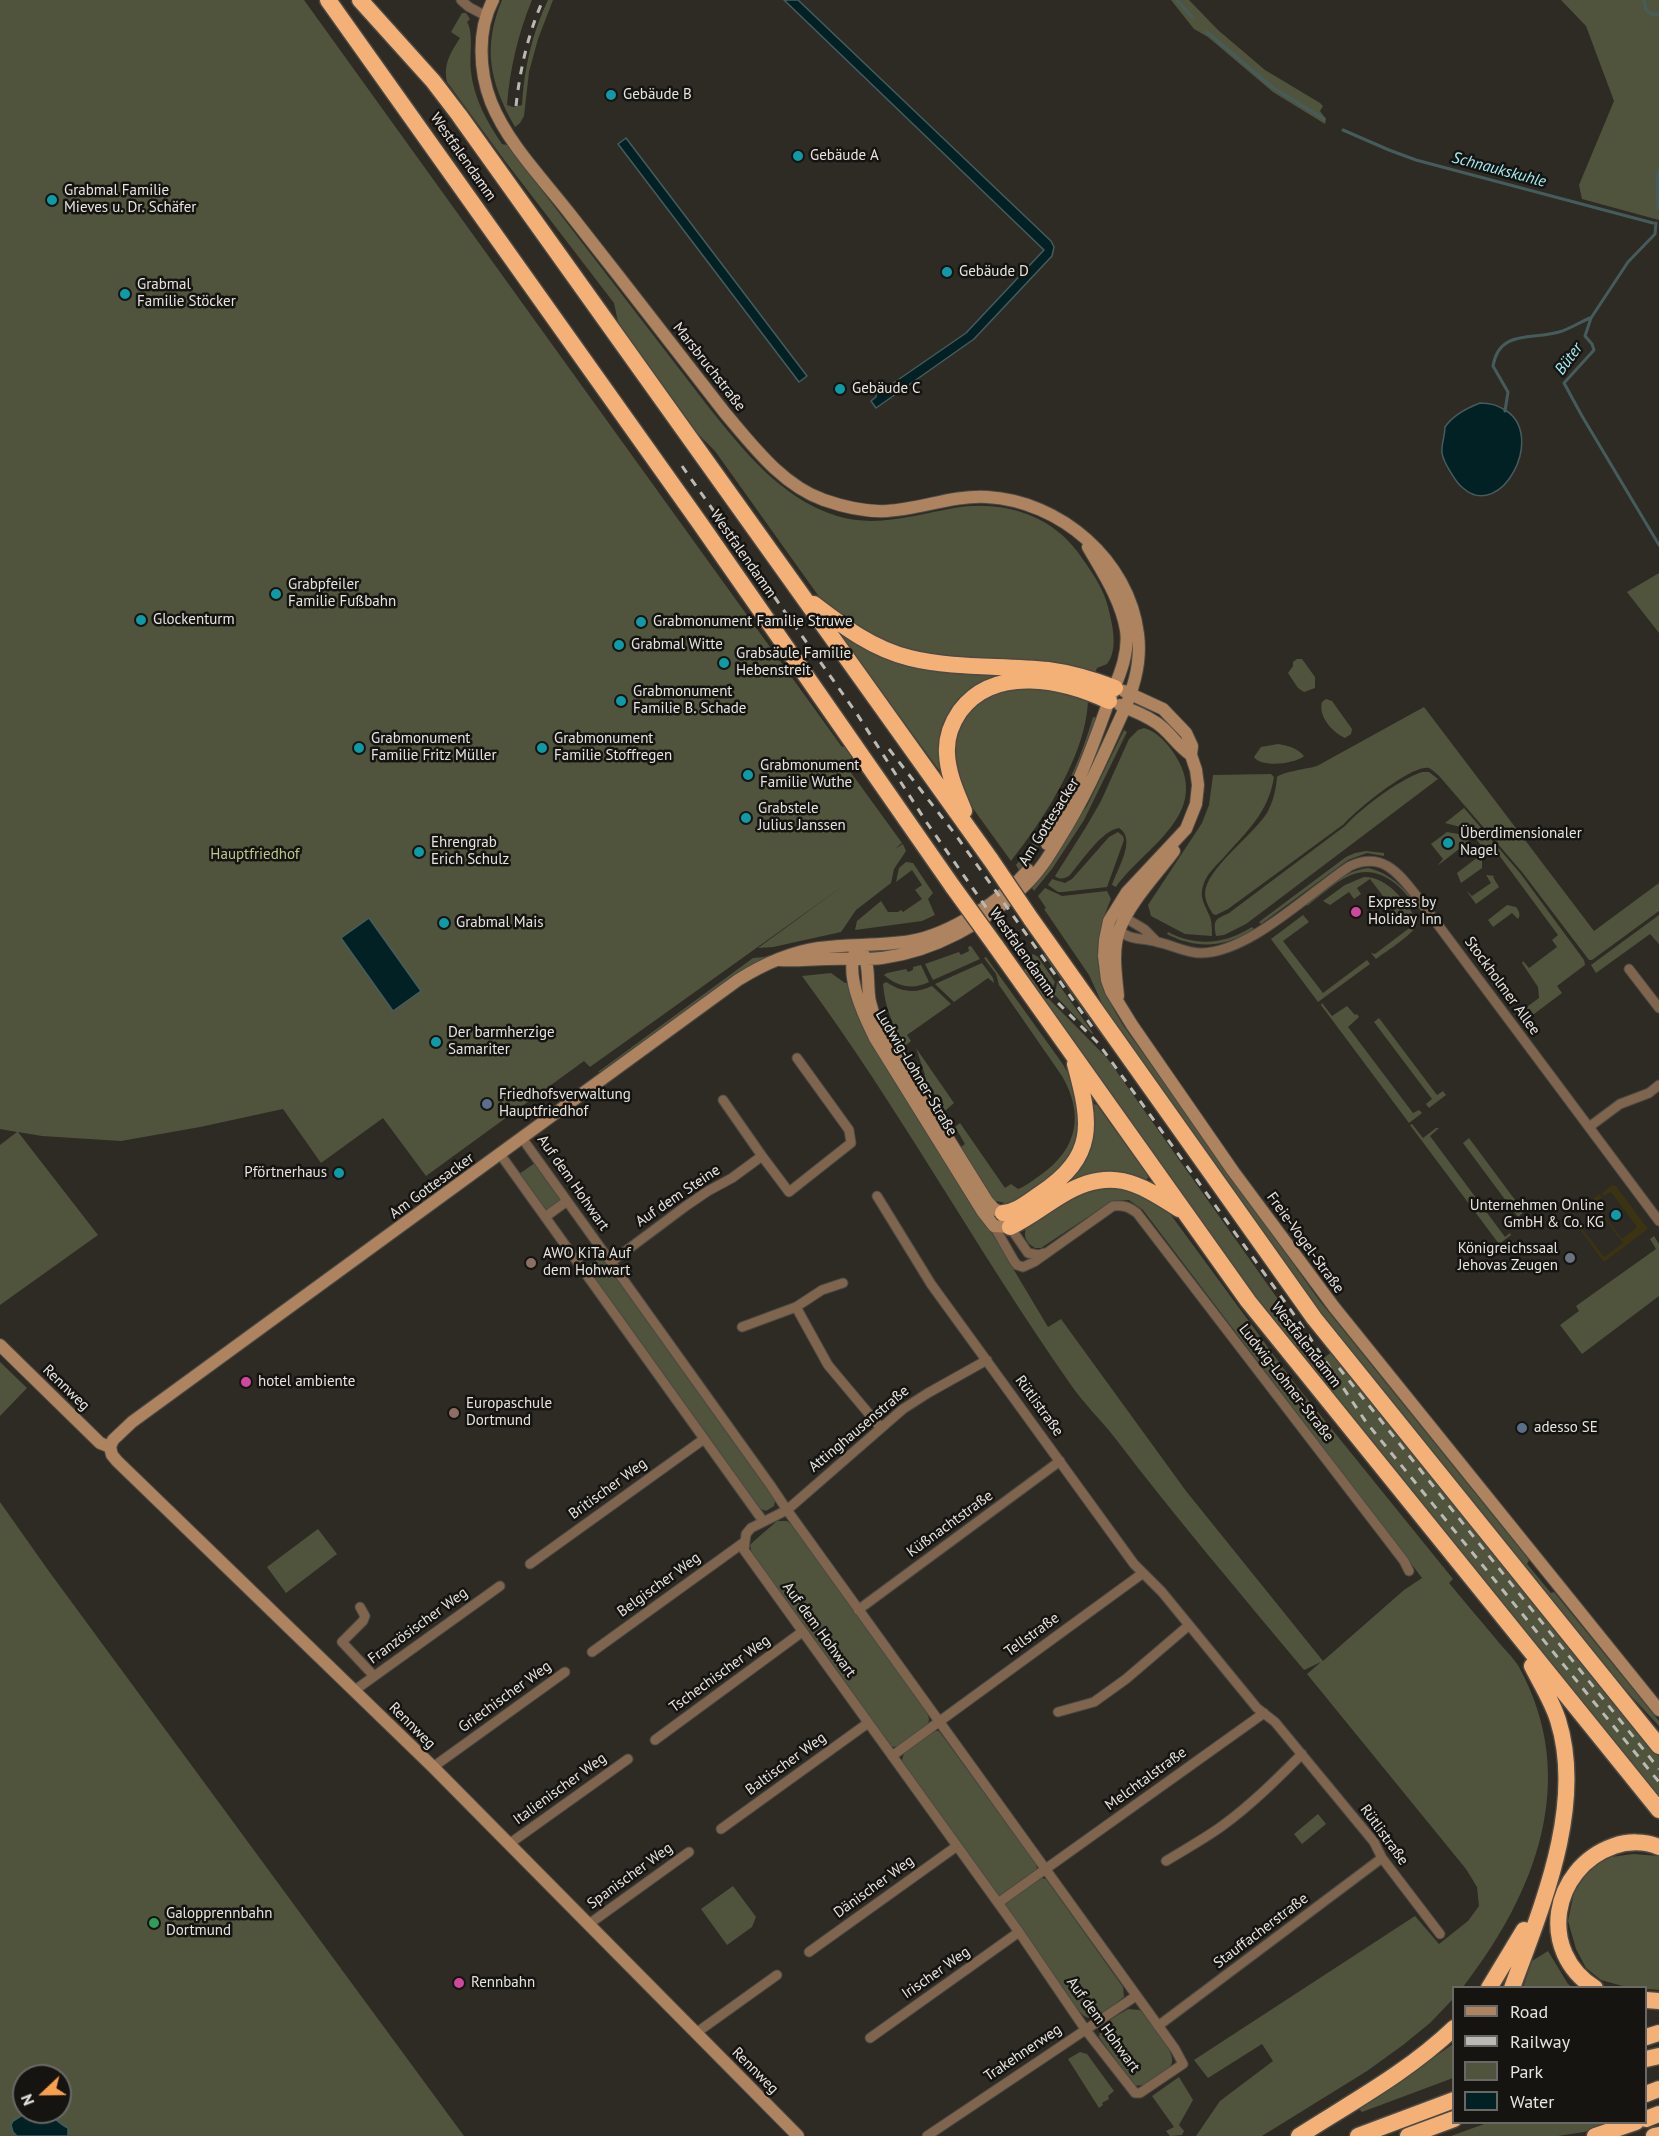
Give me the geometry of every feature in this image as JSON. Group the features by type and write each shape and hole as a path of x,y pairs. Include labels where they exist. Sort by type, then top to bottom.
{"highway":[{"name":"Westfalendamm","path":"328,0 392,87 953,887 1248,1301 1659,1810"},
{"name":"Westfalendamm","path":"360,0 433,81 594,306 611,326 1314,1318 1659,1746"},
{"path":"800,592 857,635 874,645 912,658 1050,671 1085,678 1118,694"},
{"path":"976,840 951,779 946,752 951,729 964,707 981,692 1008,681 1026,680 1089,692 1118,694"},
{"path":"1002,1222 1064,1176 1078,1154 1085,1136 1087,1115 1073,1054"},
{"path":"1002,1222 1075,1188 1102,1179 1116,1179 1140,1185 1188,1214"},
{"path":"1513,1986 1557,1852 1565,1812 1568,1776 1565,1747 1554,1709 1523,1643"},
{"path":"1593,1986 1578,1974 1563,1948 1558,1917 1564,1889 1578,1869 1589,1858 1603,1850 1638,1842 1659,1847"},
{"path":"1490,1986 1512,1952 1549,1878"},
{"path":"1299,2136 1389,2080 1452,2030"},
{"path":"1358,2136 1452,2101"},
{"path":"1408,2136 1452,2120"},
{"path":"1595,2136 1630,2124"},
{"path":"1654,2136 1659,2135"}],"street":[{"path":"461,0 486,16"},
{"name":"Marsbruchstraße","path":"493,0 486,16 482,40 482,64 491,101 501,123 754,448 778,472 812,495 853,508 888,511 968,497 987,497 1027,505 1053,515 1081,535 1110,586 1126,631 1126,649 1118,694"},
{"path":"1118,694 1125,708 1156,722 1184,751 1191,755"},
{"name":"Am Gottesacker","path":"780,960 881,958 916,950 960,932 991,915 1028,883 1042,865 1083,798 1125,708 1118,694"},
{"name":"Am Gottesacker","path":"110,1447 112,1440 132,1422 751,972 792,954 817,949 914,940 946,930 985,907 1023,876 1050,839 1076,789 1118,694"},
{"name":"Freie-Vogel-Straße","path":"1118,694 1154,703 1173,717 1186,733 1192,746 1191,755 1198,785 1196,804 1186,829 1127,892 1112,916 1105,940 1104,965 1111,991 1233,1171 1334,1308 1659,1710"},
{"path":"1118,1000 1115,958 1119,931 1125,918 1174,851 1180,836"},
{"name":"Stockholmer Allee","path":"1112,916 1119,931 1134,939 1156,941 1191,952 1218,951 1232,947 1257,934 1350,866 1365,861 1384,864 1402,878 1415,894 1659,1221"},
{"name":"Stockholmer Allee","path":"1112,916 1125,918 1144,929 1156,941"},
{"path":"858,946 867,959"},
{"name":"Ludwig-Lohner-Straße","path":"858,946 853,958 853,977 857,996 870,1027 958,1173 1028,1253 1039,1255 1047,1252"},
{"name":"Ludwig-Lohner-Straße","path":"867,959 870,1002 879,1027 1002,1222 1017,1265 1028,1266 1113,1206 1129,1207 1137,1213 1404,1561 1409,1571"},
{"path":"1629,969 1659,1008"},
{"path":"723,1100 789,1192 850,1143 849,1130 797,1058"},
{"path":"1589,1127 1620,1104 1649,1093 1659,1085"},
{"name":"Auf dem Hohwart","path":"522,1138 1183,2064 1145,2090 1135,2093 1085,2029 1019,1932 747,1556 743,1544"},
{"path":"500,1154 763,1521"},
{"name":"Auf dem Steine","path":"611,1262 686,1206 732,1178 762,1156"},
{"name":"Rütlistraße","path":"877,1196 931,1284 1143,1573 1162,1592 1257,1708 1275,1722 1302,1754 1374,1842 1382,1858 1440,1934"},
{"path":"545,1217 567,1201"},
{"path":"742,1327 796,1307 822,1290 843,1283"},
{"path":"796,1307 828,1365 880,1427"},
{"name":"Rennweg","path":"0,1346 100,1443 110,1447 117,1461 433,1767 798,2136"},
{"name":"Attinghausenstraße","path":"787,1510 880,1427 928,1393 987,1360"},
{"name":"Britischer Weg","path":"530,1564 704,1439"},
{"name":"Küßnachtstraße","path":"858,1610 1060,1461"},
{"path":"743,1544 746,1534 763,1521 787,1510"},
{"name":"Belgischer Weg","path":"592,1652 743,1544"},
{"name":"Tellstraße","path":"892,1756 1143,1573"},
{"name":"Französischer Weg","path":"355,1690 500,1586"},
{"path":"360,1607 364,1616 363,1621 342,1642 374,1676"},
{"path":"1058,1712 1094,1702 1126,1679 1188,1626"},
{"name":"Tschechischer Weg","path":"655,1740 802,1632"},
{"name":"Griechischer Weg","path":"433,1767 565,1672"},
{"name":"Melchtalstraße","path":"998,1903 1264,1713"},
{"name":"Baltischer Weg","path":"721,1829 868,1722"},
{"path":"1166,1861 1220,1828 1277,1779 1302,1754"},
{"name":"Italienischer Weg","path":"509,1844 628,1759"},
{"name":"Dänischer Weg","path":"809,1952 957,1846"},
{"name":"Spanischer Weg","path":"589,1924 689,1852"},
{"name":"Stauffacherstraße","path":"1158,2026 1382,1858"},
{"name":"Irischer Weg","path":"870,2038 1019,1932"},
{"path":"696,2033 777,1975"},
{"name":"Trakehnerweg","path":"927,2136 1136,1996"}],"green space":[{"name":"Hauptfriedhof","path":"0,0 304,0 842,747 845,746 853,757 844,763 902,843 895,849 903,844 906,851 894,869 891,883 856,910 841,932 773,947 758,948 843,886 590,1067 584,1061 426,1176 383,1118 321,1163 283,1109 121,1141 42,1136 18,1132 98,1235 0,1305 0,1145 17,1132 0,1129"},
{"path":"502,0 532,0 519,38 510,78 507,105 513,107 522,105 533,38 548,0 553,0 538,39 529,72 524,116 515,127 500,95 492,65 492,34"},
{"path":"1171,0 1189,0 1218,30 1265,70 1320,103 1323,106 1320,111 1326,119 1325,124 1273,92 1208,37 1194,29"},
{"path":"1561,0 1659,0 1659,220 1582,199 1579,185 1614,101 1586,26"},
{"path":"462,13 466,13 470,19 467,22 470,32 471,72 475,92 496,136 502,144 507,145 734,439 764,471 780,485 817,508 852,519 881,521 954,508 989,506 1022,512 1052,527 1077,551 1095,577 1106,599 1114,636 1113,651 1107,664 1097,668 1094,675 934,658 883,645 820,598 715,451 697,433 623,330 618,322 614,303 447,82 447,64 460,38 451,32"},
{"path":"1659,573 1659,633 1627,592"},
{"path":"843,632 875,650 1042,677 967,698 944,766 939,770 843,639 840,634"},
{"path":"1297,659 1302,659 1315,677 1315,688 1304,692 1298,688 1288,673"},
{"path":"1024,685 1088,697 1081,740 1062,784 1011,861 964,796 956,779 952,741 957,726 983,695"},
{"path":"1326,699 1332,701 1352,729 1351,734 1345,738 1335,732 1324,718 1321,707 1322,702"},
{"path":"1424,707 1594,931 1659,883 1659,911 1589,960 1522,872 1440,777 1429,768 1410,773 1398,781 1371,800 1344,824 1228,909 1216,915 1213,914 1206,899 1207,884 1221,863 1267,813 1274,796 1277,777 1317,766"},
{"path":"1093,717 1097,718 1065,798 1045,836 1020,872 1016,865 1041,831 1062,795 1087,737"},
{"path":"1144,728 1154,732 1166,743 1175,755 1184,776 1186,795 1180,812 1157,844 1116,887 1112,885 1126,847 1124,833 1119,828 1112,830 1099,840 1070,875 1062,879 1055,876 1101,801 1129,739 1138,730"},
{"path":"1124,730 1127,732 1084,820 1052,869 1034,891 1030,885 1087,806"},
{"path":"1278,744 1299,751 1304,756 1278,764 1264,763 1254,757 1261,747"},
{"path":"1422,772 1429,772 1438,779 1246,924 1224,935 1216,936 1215,923 1218,919 1345,826 1381,795 1402,781"},
{"path":"1271,774 1274,777 1271,790 1262,811 1204,882 1202,895 1211,919 1212,936 1185,934 1151,916 1148,905 1202,823 1209,805 1213,775"},
{"path":"1464,808 1520,873 1584,960 1585,965 1557,986 1562,993 1526,1020 1520,1012 1539,998 1538,987 1522,963 1523,961 1529,968 1557,947 1552,940 1558,935 1496,851 1490,856 1468,829 1445,823"},
{"path":"1118,832 1124,840 1107,887 1058,892 1048,885 1052,879 1065,883 1072,879 1109,837"},
{"path":"1447,832 1464,835 1482,859 1482,868 1461,883 1457,873 1478,857 1467,843 1437,866 1443,859 1431,844"},
{"path":"1366,851 1384,853 1384,856 1367,853 1348,860 1261,924 1259,922 1346,857"},
{"path":"906,862 913,863 933,893 928,899 935,915 922,921 855,930 857,921 881,901 888,912 901,910 903,912 922,899 915,890 922,885 912,870 896,882 899,868"},
{"path":"1368,868 1391,878 1420,909 1397,885 1384,876 1372,872 1361,872 1339,881 1307,906 1307,902 1336,881"},
{"path":"1486,875 1495,876 1493,877 1499,887 1476,904 1466,890 1472,896 1491,883"},
{"path":"1364,877 1373,878 1389,886 1418,921 1407,936 1376,959 1371,953 1375,954 1412,926 1403,914 1399,917 1370,879 1357,888 1361,894 1354,899 1349,892 1330,905 1323,901 1345,885"},
{"path":"1045,888 1062,896 1107,891 1111,899 1100,934 1098,964 1106,993 1123,1025 1319,1300 1529,1560 1527,1564 1551,1593 1554,1592 1659,1721 1659,1726 1620,1684 1322,1316 1105,1010 1089,975 1044,909 1046,908 1038,896"},
{"path":"1507,905 1516,907 1519,913 1518,919 1512,913 1493,927 1488,920"},
{"path":"1303,915 1309,922 1283,941 1323,993 1367,960 1370,964 1318,1002 1271,939"},
{"path":"1659,915 1659,944 1650,934 1596,973 1591,965"},
{"path":"1252,927 1254,929 1233,940 1211,944 1189,942 1167,934 1168,932 1189,940 1211,942 1232,937"},
{"path":"832,941 832,943 753,965 736,974 598,1072 753,958"},
{"path":"971,946 980,959 933,980 925,964 959,952 961,955 969,951 968,947"},
{"path":"1045,953 1106,1039 1105,1040 1044,955"},
{"path":"1033,954 1038,957 1055,982 1052,990 1029,962 1028,958"},
{"path":"986,957 1062,1063 1080,1097 1080,1141 1062,1169 1017,1201 1009,1204 992,1200 958,1149 965,1144 955,1127 960,1123 1005,1188 1011,1184 1018,1189 1042,1174 1063,1153 1070,1142 1075,1117 1069,1090 1062,1076 999,985 996,974 984,958"},
{"path":"982,963 994,983 988,978 954,1002 935,984"},
{"path":"921,965 929,982 917,986 906,986 884,975 906,969 908,972 913,970 913,967"},
{"path":"1026,968 1046,996 1107,1058 1321,1360 1333,1351 1659,1757 1659,1797 1286,1341 1023,970"},
{"path":"831,973 845,983 851,982 990,1230 1048,1327 1061,1319 1186,1491 1323,1661 1404,1590 1422,1578 1143,1210 1129,1200 1112,1201 1041,1248 1031,1246 1026,1240 1025,1230 1029,1222 1094,1185 1138,1188 1168,1211 1292,1380 1453,1579 1449,1583 1517,1663 1537,1709 1547,1752 1548,1793 1541,1834 1529,1875 1511,1914 1489,1951 1464,1986 1452,1986 1452,2000 1430,2023 1367,2071 1262,2136 1196,2136 1220,2101 1273,2061 1262,2044 1208,2078 1194,2060 1415,1916 1439,1944 1468,1921 1479,1906 1477,1887 1466,1869 1307,1674 1321,1662 1304,1670 1081,1399 1003,1283 872,1076 802,976"},
{"path":"886,982 908,991 932,986 951,1004 907,1035 911,1041 905,1046 888,1009 883,984"},
{"path":"1057,982 1092,1034 1052,992 1056,989"},
{"path":"1322,1003 1332,1016 1347,1006 1355,1015 1357,1014 1359,1017 1348,1027 1413,1113 1419,1110 1422,1113 1409,1123 1321,1005"},
{"path":"1379,1018 1437,1095 1443,1091 1446,1095 1429,1108 1426,1104 1432,1099 1374,1022"},
{"path":"916,1048 954,1103 945,1111 923,1076 925,1075"},
{"path":"1094,1104 1149,1177 1143,1182 1054,1191"},
{"path":"1412,1124 1423,1138 1439,1128 1430,1136 1505,1237 1510,1233 1511,1235 1499,1244 1410,1125"},
{"path":"1469,1138 1524,1212 1518,1217 1463,1143"},
{"path":"535,1163 561,1200 546,1211 519,1174"},
{"path":"1654,1236 1659,1244 1659,1296 1582,1354 1560,1325 1579,1311 1576,1306 1656,1249 1650,1239"},
{"path":"601,1256 771,1492 775,1501 774,1506 766,1511 758,1508 586,1267"},
{"path":"0,1362 27,1388 0,1416"},
{"name":"Galopprennbahn Dortmund","path":"0,1502 48,1570 464,2136 0,2136"},
{"path":"777,1521 787,1521 791,1524 927,1712 928,1725 899,1746 892,1747 887,1743 752,1554 750,1545"},
{"path":"318,1529 337,1554 286,1593 267,1567"},
{"path":"933,1731 939,1731 1036,1864 1035,1872 1002,1896 998,1896 901,1764 904,1753"},
{"path":"1318,1814 1326,1824 1302,1844 1294,1834"},
{"path":"1633,1854 1659,1856 1659,1990 1647,1989 1647,1986 1622,1986 1601,1980 1586,1968 1576,1949 1568,1921 1574,1892 1587,1873 1604,1858"},
{"path":"1042,1878 1046,1879 1123,1987 1124,1997 1095,2017 1086,2017 1078,2010 1005,1905 1006,1901"},
{"path":"733,1886 756,1917 752,1927 727,1945 701,1909"},
{"path":"1548,1951 1571,1986 1523,1986 1532,1961"},
{"path":"1128,2009 1140,2010 1160,2035 1172,2057 1168,2069 1148,2083 1140,2085 1134,2085 1099,2037 1106,2024"},
{"path":"1452,2045 1452,2078 1362,2112 1359,2109"},
{"path":"1080,2052 1087,2054 1114,2091 1099,2108 1068,2059"},
{"path":"1179,2077 1193,2100 1179,2125 1184,2131 1182,2135 1170,2136 1166,2131 1174,2127 1152,2096"},
{"path":"1484,2124 1608,2124 1584,2132 1558,2136 1451,2136"}],"sand":[{"path":"1612,1185 1616,1186 1648,1229 1604,1262 1570,1216 1578,1210 1572,1216 1604,1257 1623,1243 1591,1201 1584,1206 1599,1194 1602,1198 1595,1204 1622,1239 1637,1227 1611,1192 1604,1196 1602,1193"}],"water":[{"path":"784,0 798,0 1051,241 1054,247 1052,256 974,339 876,408 871,401 876,395 966,333 1044,250"},
{"path":"626,138 807,376 799,382 618,144"},
{"path":"1480,403 1487,403 1505,410 1517,422 1522,438 1520,455 1514,471 1504,485 1492,494 1477,495 1457,482 1450,472 1442,450 1445,427 1448,423 1461,412"},
{"path":"369,918 421,991 393,1011 341,938"},
{"path":"12,2123 61,2124 68,2128 68,2136 17,2136"}],"waterway":[{"name":"Schnaukskuhle","path":"1177,0 1192,17"},
{"name":"Büter","path":"1644,0 1646,10 1652,14 1659,14"},
{"name":"Schnaukskuhle","path":"1207,32 1272,87 1324,119"},
{"name":"Schnaukskuhle","path":"1343,130 1416,160 1653,223"},
{"name":"Büter","path":"1658,209 1659,170"},
{"name":"Büter","path":"1656,223 1655,234 1628,262 1591,318 1585,336 1594,350 1564,383 1659,545"},
{"path":"1505,411 1508,392 1493,366 1496,354 1502,346 1518,338 1563,331 1590,318"}],"railway":[{"path":"516,106 525,52 543,0"},
{"path":"682,466 857,714 927,823 1030,970 1053,998 1098,1043 1300,1323 1366,1422 1659,1782"},
{"path":"889,749 955,834 1093,1028"},
{"path":"1339,1368 1659,1769"}],"place":[{"name":"Gebäude B","path":"611,95"},
{"name":"Gebäude A","path":"798,156"},
{"name":"Grabmal Familie Mieves u. Dr. Schäfer","path":"52,200"},
{"name":"Gebäude D","path":"947,272"},
{"name":"Grabmal Familie Stöcker","path":"125,294"},
{"name":"Gebäude C","path":"840,389"},
{"name":"Grabpfeiler Familie Fußbahn","path":"276,594"},
{"name":"Glockenturm","path":"141,620"},
{"name":"Grabmonument Familie Struwe","path":"641,622"},
{"name":"Grabmal Witte","path":"619,645"},
{"name":"Grabsäule Familie Hebenstreit","path":"724,663"},
{"name":"Grabmonument Familie B. Schade","path":"621,701"},
{"name":"Grabmonument Familie Fritz Müller","path":"359,748"},
{"name":"Grabmonument Familie Stoffregen","path":"542,748"},
{"name":"Grabmonument Familie Wuthe","path":"748,775"},
{"name":"Grabstele Julius Janssen","path":"746,818"},
{"name":"Überdimensionaler Nagel","path":"1448,843"},
{"name":"Ehrengrab Erich Schulz","path":"419,852"},
{"name":"Express by Holiday Inn","path":"1356,912"},
{"name":"Grabmal Mais","path":"444,923"},
{"name":"Der barmherzige Samariter","path":"436,1042"},
{"name":"Friedhofsverwaltung Hauptfriedhof","path":"487,1104"},
{"name":"Pförtnerhaus","path":"339,1173"},
{"name":"Unternehmen Online GmbH & Co. KG","path":"1616,1215"},
{"name":"Königreichssaal Jehovas Zeugen","path":"1570,1258"},
{"name":"AWO KiTa Auf dem Hohwart","path":"531,1263"},
{"name":"hotel ambiente","path":"246,1382"},
{"name":"Europaschule Dortmund","path":"454,1413"},
{"name":"adesso SE","path":"1522,1428"},
{"name":"Galopprennbahn Dortmund","path":"154,1923"},
{"name":"Rennbahn","path":"459,1983"}]}
